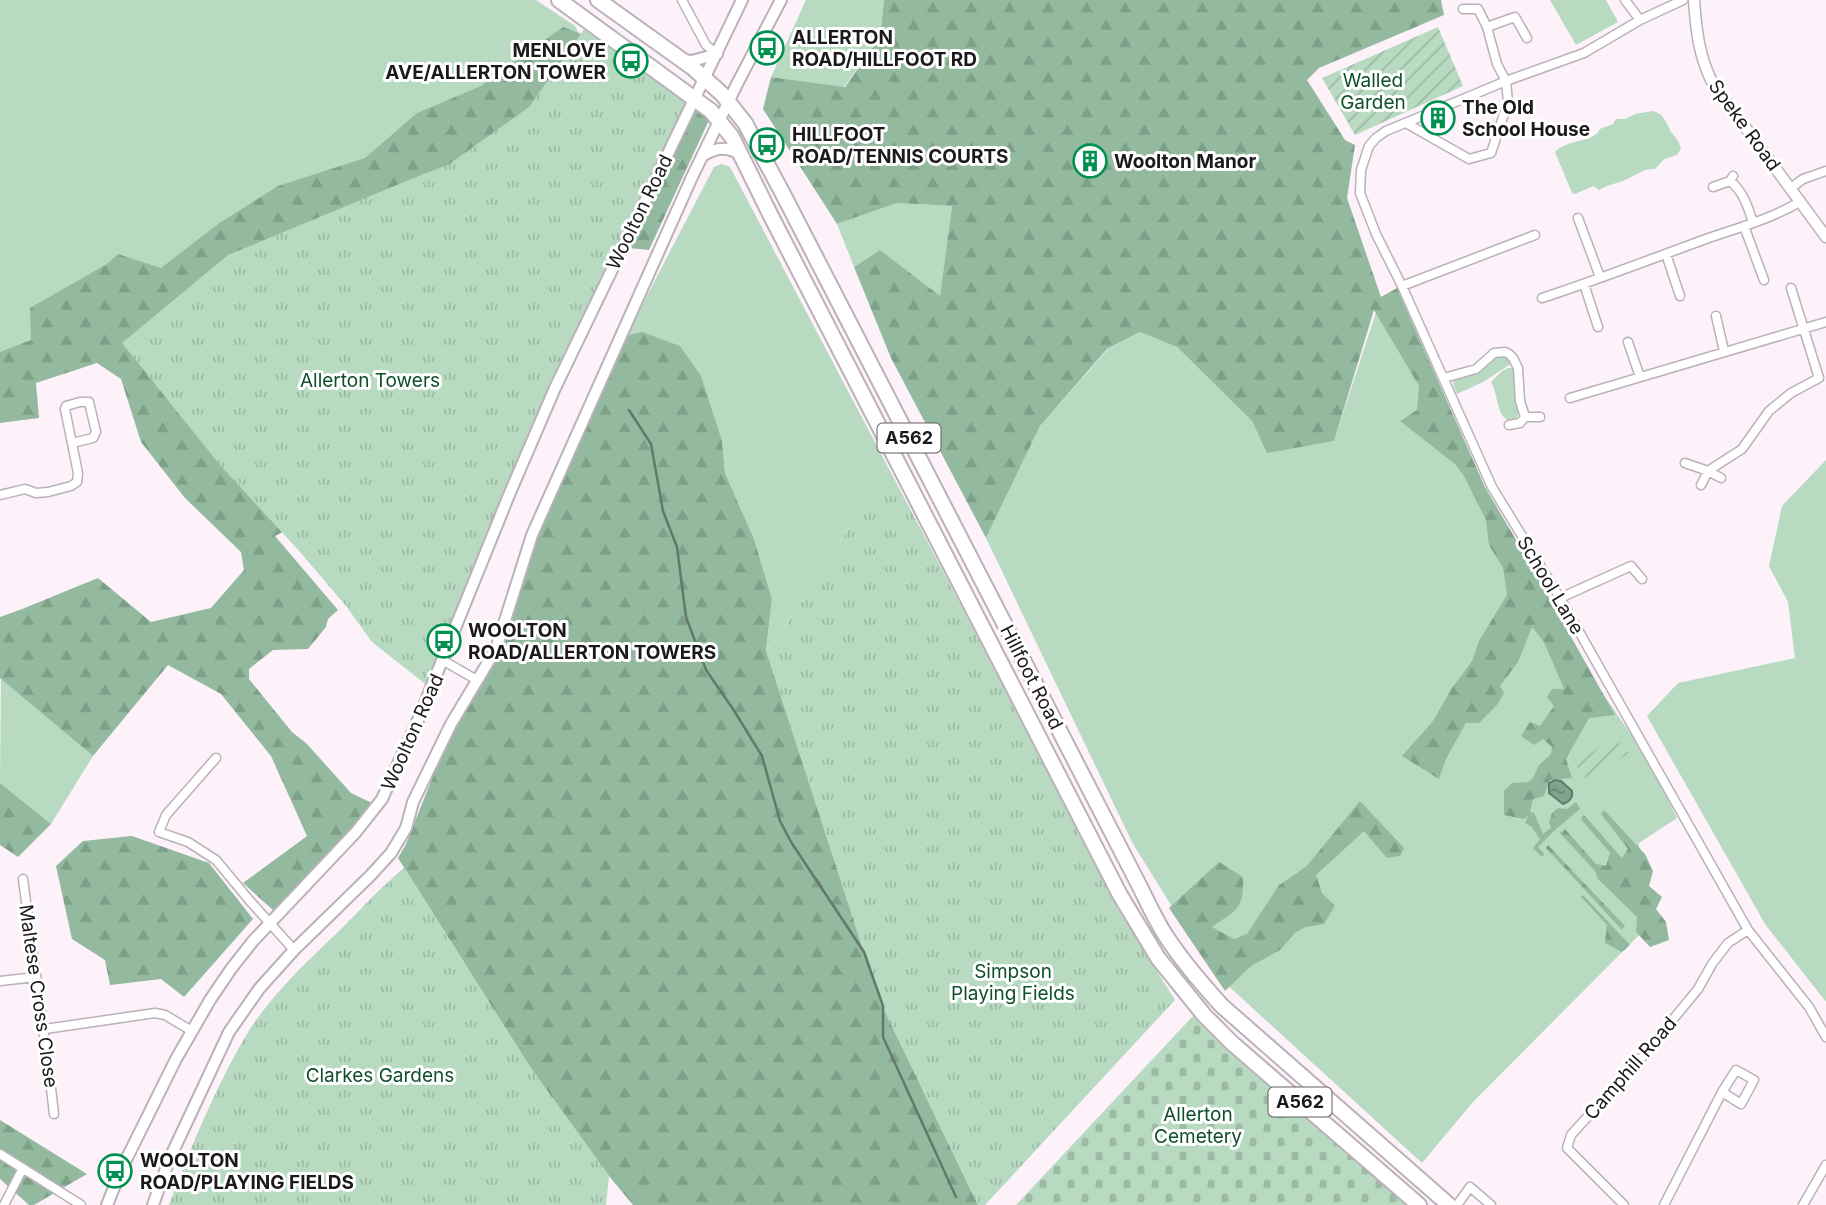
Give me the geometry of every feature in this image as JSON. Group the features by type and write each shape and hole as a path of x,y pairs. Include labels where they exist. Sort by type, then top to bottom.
{"highway":[{"name":"A562","path":"559,0 694,98 720,121"},
{"name":"A562","path":"598,0 705,78"},
{"name":"Hillfoot Road","path":"705,78 729,102 744,123 789,206 1165,935 1212,996 1449,1205"},
{"name":"Hillfoot Road","path":"720,121 732,137 1120,895 1157,958 1199,1009 1232,1043 1419,1205"}],"main road":[{"name":"Woolton Road","path":"107,1205 132,1147 176,1059 230,970 253,941 356,832 382,799 406,749 555,388 742,0"},
{"name":"Woolton Road","path":"153,1205 169,1160 229,1032 258,989 370,876 391,853 406,828 413,802 451,724 496,649 532,535 687,189 782,0"},
{"path":"682,60 696,60 717,54"},
{"path":"704,155 714,149 724,148 741,156"}],"street":[{"path":"682,0 706,45 717,54"},
{"path":"1625,0 1640,20"},
{"name":"School Lane","path":"1683,0 1640,20 1584,53 1506,81 1386,131 1369,146 1361,170 1360,194 1492,487 1560,598 1748,929 1809,1007 1826,1037"},
{"name":"Speke Road","path":"1694,0 1699,47 1712,82 1826,237"},
{"path":"1406,123 1469,159 1490,153 1508,102 1506,81 1497,64 1487,27 1478,9 1463,9"},
{"path":"1487,27 1515,17 1527,38"},
{"path":"1791,188 1802,179 1826,171"},
{"path":"1713,187 1731,178 1743,197 1753,222"},
{"path":"1542,298 1744,226 1801,201"},
{"path":"1578,218 1600,277"},
{"path":"1744,226 1764,279"},
{"path":"1402,286 1535,235"},
{"path":"1665,254 1680,296"},
{"path":"1584,284 1598,327"},
{"path":"1700,485 1709,471 1742,449 1769,411 1791,393 1819,378 1791,288"},
{"path":"1716,316 1724,351"},
{"path":"1570,398 1826,322"},
{"path":"1628,342 1640,377"},
{"path":"1444,378 1476,369 1494,353 1505,352 1513,358 1518,368 1520,401 1525,417"},
{"path":"0,495 25,489 48,492 77,482 78,473 65,409 66,406 89,402 96,432 93,438 72,443"},
{"path":"1525,417 1540,417"},
{"path":"1509,425 1520,423 1525,417"},
{"path":"1685,463 1721,478"},
{"path":"1560,598 1631,566 1642,579"},
{"path":"442,660 477,680"},
{"path":"215,758 166,815 159,832 188,842 216,860 294,950"},
{"name":"Maltese Cross Close","path":"23,879 45,1029 54,1114"},
{"name":"Camphill Road","path":"1624,1205 1567,1148 1571,1135 1643,1056 1698,989 1728,943 1748,929"},
{"path":"0,981 36,977"},
{"path":"1199,1009 1212,996"},
{"path":"45,1029 155,1013 166,1016 192,1031"},
{"path":"1664,1205 1722,1092"},
{"path":"0,1154 81,1205"},
{"path":"1803,1205 1826,1165"},
{"path":"4,1205 23,1168"},
{"path":"0,1186 10,1192"},
{"path":"1457,1205 1470,1187 1491,1205"}],"green space":[{"path":"0,0 536,0 575,26 579,34 0,391"},
{"path":"806,0 884,0 880,37 844,87 771,77"},
{"path":"884,0 1441,0 1444,15 1319,68 1307,80 1345,140 1355,145 1347,198 1381,297 1397,288 1485,487 1615,715 1589,718 1566,759 1572,778 1550,780 1544,796 1533,799 1530,812 1534,813 1543,834 1551,828 1549,822 1552,813 1558,808 1567,809 1576,802 1580,809 1538,847 1544,854 1542,857 1533,848 1540,839 1531,826 1525,823 1528,816 1524,819 1504,815 1504,791 1512,783 1528,782 1539,765 1551,754 1552,747 1543,739 1534,745 1521,736 1530,722 1540,726 1554,706 1547,697 1552,689 1564,689 1544,642 1532,627 1518,662 1500,686 1504,693 1497,705 1479,723 1466,723 1446,759 1439,779 1402,756 1433,721 1472,661 1479,641 1507,595 1503,568 1489,545 1486,520 1464,476 1455,464 1400,421 1417,410 1419,386 1374,310 1334,441 1267,453 1252,421 1177,347 1140,332 1107,349 1040,426 986,538 891,358 854,267 880,250 940,296 952,206 897,203 837,224 763,109 771,77 845,87 880,37"},
{"path":"1550,0 1606,0 1618,22 1576,45"},
{"path":"563,27 611,45 294,526 275,536 338,610 328,619 326,627 308,649 273,650 249,669 249,679 292,732 307,744 351,793 374,804 357,826 275,912 243,883 307,836 271,756 221,694 168,665 93,756 0,678 0,617 98,578 151,622 211,608 244,570 241,552 185,498 141,442 121,379 97,363 36,383 39,418 0,423 0,352 31,340 30,308 107,264 118,254 161,268 218,224 278,186 365,158 417,113 481,86"},
{"name":"Walled Garden","path":"1438,27 1463,86 1355,135 1322,78"},
{"name":"Allerton Towers","path":"585,28 690,98 429,687 372,642 346,606 220,465 122,343 228,255 448,165 529,107"},
{"path":"640,64 710,118 649,250 618,247"},
{"path":"1653,111 1663,118 1678,142 1681,149 1677,155 1664,159 1655,169 1599,190 1594,186 1572,193 1555,152 1567,144 1592,137 1600,129 1613,124 1616,119"},
{"path":"721,164 730,167 888,467 775,642 766,650 772,599 754,539 725,473 722,441 626,336 714,167"},
{"path":"897,203 952,206 940,297 880,250 854,267 837,224"},
{"path":"1381,297 1489,501 1592,678 1648,759 1677,818 1639,843 1644,930 1473,1102 1422,1163 1212,971 1133,844 986,538 1040,426 1108,349 1140,332 1177,347 1252,421 1267,452 1334,441"},
{"path":"642,332 680,346 701,376 722,441 725,473 754,539 772,599 766,650 880,1001 978,1205 633,1205 530,1067 398,858 453,726 498,651 534,539 626,336"},
{"path":"1498,355 1505,356 1512,363 1483,382 1457,394 1454,380 1480,371"},
{"path":"1508,368 1514,368 1519,411 1517,418 1510,421 1502,414 1491,382"},
{"path":"1826,460 1826,1002 1765,924 1647,716 1678,683 1795,658 1788,602 1769,566 1782,506"},
{"name":"Simpson Playing Fields","path":"888,467 1119,911 1175,1000 985,1205 978,1205 880,1001 766,650 775,642"},
{"path":"1,678 93,756 51,824 0,783"},
{"path":"1614,737 1629,753 1587,781 1575,764"},
{"path":"0,783 51,824 18,857 0,845"},
{"path":"1360,801 1404,848 1400,856 1387,858 1364,831 1316,875 1322,893 1335,906 1324,924 1296,932 1280,950 1251,966 1225,991 1169,908 1219,862 1243,877 1243,888 1237,908 1212,927 1234,939 1247,934 1279,885 1306,867"},
{"path":"1604,810 1645,854 1653,871 1649,886 1662,897 1656,909 1666,922 1669,940 1650,947 1636,932 1637,917 1598,879 1595,871 1560,833 1565,829 1596,864 1606,866 1610,853 1581,819 1584,815 1622,858 1628,849 1601,814"},
{"path":"132,836 209,863 253,919 184,997 161,979 110,985 105,960 72,939 56,866 83,841"},
{"path":"1548,845 1625,926 1622,930 1546,848"},
{"name":"Clarkes Gardens","path":"404,868 530,1067 609,1176 606,1205 169,1205 213,1099 254,1023 289,980"},
{"path":"1583,895 1630,945 1622,952 1605,943 1607,925 1581,897"},
{"name":"Allerton Cemetery","path":"1193,1016 1211,1030 1410,1205 1016,1205"},
{"path":"0,1120 87,1174 34,1205 29,1205 0,1179"}],"water":[{"path":"1561,781 1572,791 1570,799 1563,804 1549,793 1549,783"}],"waterway":[{"path":"629,410 651,444 663,511 677,547 686,617 706,670 762,756 780,821 791,842 864,952 883,1006 883,1037 956,1197"}],"place":[{"name":"ALLERTON ROAD/HILLFOOT RD","path":"767,48"},
{"name":"MENLOVE AVE/ALLERTON TOWER","path":"631,61"},
{"name":"The Old School House","path":"1438,118"},
{"name":"HILLFOOT ROAD/TENNIS COURTS","path":"767,145"},
{"name":"Woolton Manor","path":"1090,161"},
{"name":"WOOLTON ROAD/ALLERTON TOWERS","path":"444,641"},
{"name":"WOOLTON ROAD/PLAYING FIELDS","path":"115,1171"}]}
